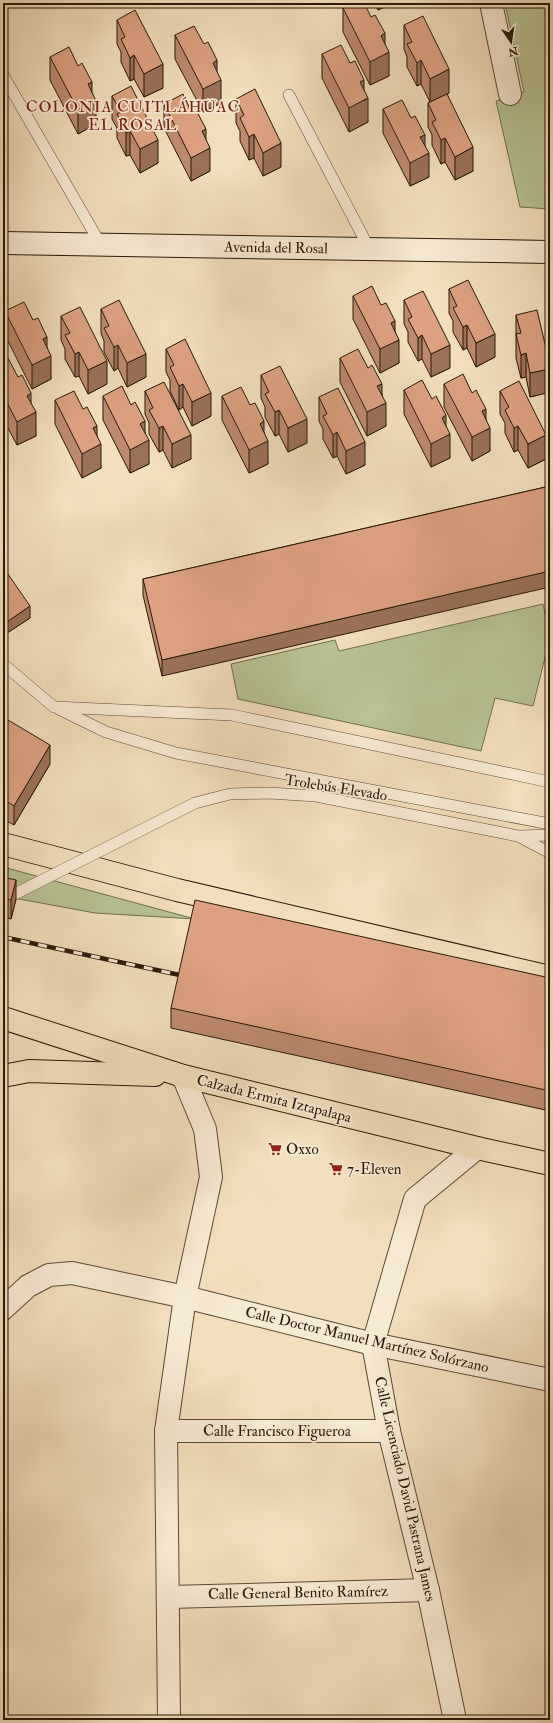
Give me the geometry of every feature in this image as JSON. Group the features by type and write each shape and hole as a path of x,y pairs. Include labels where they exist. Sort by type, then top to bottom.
{"main road":[{"path":"3,844 177,890 550,977"},
{"name":"Calzada Ermita Iztapalapa","path":"3,1018 183,1076 477,1148 550,1164"},
{"path":"3,1076 29,1071 183,1076"}],"street":[{"path":"491,3 510,94"},
{"name":"Avenida del Rosal","path":"3,243 550,252"},
{"path":"169,1720 169,1597 166,1431 185,1297 211,1177 205,1129 183,1076"},
{"name":"Calle Licenciado David Pastrana James","path":"456,1720 428,1590 389,1431 373,1344 415,1199 477,1148"},
{"name":"Calle Doctor Manuel Martínez Solórzano","path":"3,1309 28,1286 49,1275 72,1272 185,1297 373,1344 550,1380"},
{"name":"Calle Francisco Figueroa","path":"166,1431 389,1431"},
{"name":"Calle General Benito Ramírez","path":"169,1597 428,1590"}],"lane":[{"path":"3,75 101,245"},
{"path":"289,96 370,250"},
{"path":"3,664 54,707 106,732 176,753 550,824"},
{"path":"54,707 232,715 550,782"},
{"name":"Trolebús Elevado","path":"3,900 195,803 230,794 269,793 316,796 518,836 550,835"},
{"name":"Trolebús Elevado","path":"518,836 550,853"}],"green space":[{"path":"505,3 550,3 550,209 520,207 496,101 524,92"},
{"path":"543,604 550,637 533,706 495,698 481,751 238,699 231,664 335,640 339,651"},
{"path":"3,867 195,919 95,913 3,896"}],"building":[{"path":"353,3 364,3 371,17 375,15 385,33 381,36 389,52 370,62 343,8"},
{"path":"135,10 163,64 144,74 134,55 130,58 121,39 125,37 117,20"},
{"path":"423,16 449,69 430,79 421,60 417,63 407,44 412,42 404,25"},
{"path":"194,26 204,44 208,42 217,60 213,63 221,80 203,89 175,35"},
{"path":"341,45 350,63 355,61 364,80 360,82 368,98 349,108 322,54"},
{"path":"69,47 78,66 82,63 92,82 88,84 96,101 78,110 50,57"},
{"path":"131,86 158,140 140,149 130,131 126,133 117,114 121,112 112,96"},
{"path":"255,89 281,143 263,153 254,134 249,137 240,118 244,115 236,99"},
{"path":"183,94 192,113 196,110 206,129 202,131 210,148 191,158 164,104"},
{"path":"447,94 473,147 455,157 445,138 441,140 432,122 436,120 428,103"},
{"path":"402,100 411,118 415,116 425,135 420,137 429,153 410,163 383,109"},
{"path":"468,280 495,334 476,343 467,325 463,327 453,308 457,306 449,289"},
{"path":"372,286 381,305 386,303 395,321 391,323 399,340 380,349 353,296"},
{"path":"423,291 450,345 431,354 422,335 418,338 408,319 412,317 404,300"},
{"path":"119,300 146,354 127,363 118,345 114,347 104,328 109,326 101,309"},
{"path":"24,302 33,320 38,318 47,337 43,339 51,356 32,365 5,311"},
{"path":"80,307 107,361 88,370 79,352 75,354 65,335 70,333 61,316"},
{"path":"537,310 550,369 530,373 526,353 521,355 516,334 521,333 516,315"},
{"path":"185,339 211,393 192,402 183,384 179,386 170,367 174,365 166,349"},
{"path":"358,349 368,368 372,365 382,384 377,386 386,403 367,412 340,358"},
{"path":"8,358 18,377 22,375 31,393 27,396 36,412 17,422 3,395 3,361"},
{"path":"280,366 307,419 288,428 279,410 275,412 265,394 269,392 261,375"},
{"path":"463,374 472,393 476,390 486,409 482,411 490,428 472,437 444,384"},
{"path":"422,380 432,399 436,396 446,415 442,418 450,434 431,444 404,390"},
{"path":"519,381 546,435 528,444 518,426 514,428 505,410 509,407 500,391"},
{"path":"164,382 191,435 172,444 163,426 159,428 149,410 153,408 145,391"},
{"path":"122,386 131,405 135,402 145,421 140,424 149,440 130,450 103,396"},
{"path":"241,387 250,405 255,403 264,421 260,424 268,441 249,450 222,396"},
{"path":"338,388 365,442 346,451 337,432 333,435 323,416 327,414 319,397"},
{"path":"74,391 83,409 87,407 97,426 93,428 101,444 82,454 55,400"},
{"path":"550,486 550,571 162,660 143,579"},
{"path":"3,567 30,606 4,624 3,622"},
{"path":"3,717 50,745 14,806 3,799"},
{"path":"3,877 16,880 11,900 3,898"},
{"path":"195,900 550,978 550,1091 171,1008"}],"railway":[{"path":"3,937 189,977"}],"place":[{"name":"Oxxo","path":"275,1149"},
{"name":"7-Eleven","path":"336,1169"}],"district":[{"name":"COLONIA CUITLÁHUAC EL ROSAL","path":"133,116"}]}
